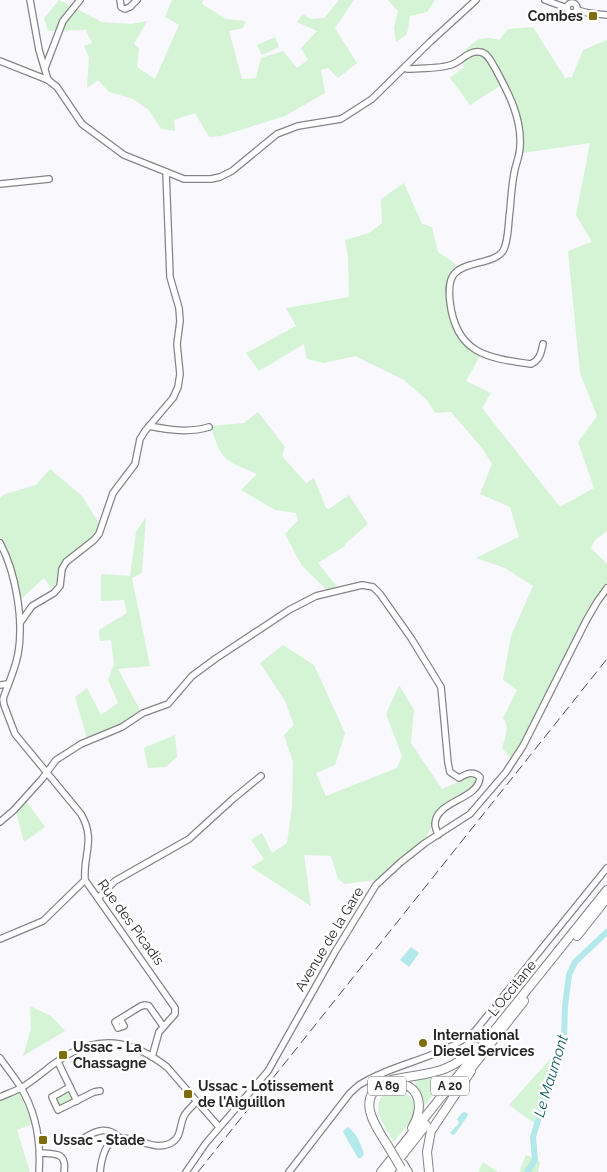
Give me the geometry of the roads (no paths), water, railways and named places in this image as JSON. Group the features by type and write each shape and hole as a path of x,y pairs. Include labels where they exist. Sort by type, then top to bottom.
{"highway":[{"name":"L'Occitane","path":"381,1172 607,890"},
{"name":"L'Occitane","path":"389,1172 607,898"},
{"name":"A 89","path":"389,1145 370,1116 369,1104 374,1090 388,1081 437,1072 451,1066 470,1053 502,1021"},
{"path":"428,1172 427,1152 432,1130 482,1055"},
{"name":"A 89","path":"389,1145 377,1122 373,1102 382,1088 389,1085 403,1084 415,1092 420,1107 413,1128 398,1151"},
{"path":"389,1145 404,1169"}],"street":[{"path":"30,0 39,50 48,80"},
{"path":"45,68 63,21 80,0"},
{"path":"120,0 121,7 125,9 137,0"},
{"path":"0,61 48,80 56,87 82,124 124,155 184,179 220,177 232,171 277,134 298,126 341,119 372,99 476,0"},
{"path":"545,0 569,4 571,12 574,13 577,10 607,15"},
{"path":"404,68 408,70 452,65 473,52 482,52 488,56 506,87 516,114 520,146 506,239 503,251 496,257 462,268 454,274 450,281 449,290 452,315 456,329 466,342 490,357 530,364 536,362 540,356 543,344"},
{"path":"19,624 32,606 54,593 60,586 62,569 66,562 99,534 113,493 136,464 140,439 173,398 180,381 176,344 180,321 179,308 170,277 166,172"},
{"path":"0,184 49,179"},
{"path":"149,426 186,431 209,427"},
{"name":"Rue des Picadis","path":"0,544 6,554 13,576 19,624 16,664 3,699 4,705 15,734 81,814 89,830 85,880 175,1008 175,1014 163,1026"},
{"path":"0,822 14,810 56,760 81,744 122,727 143,713 168,704 192,676 275,619 316,596 362,585 373,587 380,594 411,638 441,687 450,772 459,778 470,773 480,777 477,787 442,809 435,824 438,836"},
{"name":"Avenue de la Gare","path":"186,1172 206,1143 258,1083 277,1057 330,960 376,885 401,862 470,814 515,759 593,608 607,588"},
{"path":"0,685 8,684"},
{"path":"98,898 115,881 193,836 261,776"},
{"path":"289,1172 350,1093 359,1085 446,1050 463,1041 475,1031 607,868"},
{"path":"0,939 43,921 85,880"},
{"path":"120,1019 145,1005 149,1006 163,1026 158,1032 152,1057"},
{"path":"0,1097 21,1088 70,1054 97,1044 109,1042 129,1045 167,1066 219,1127"},
{"path":"0,1058 21,1088 36,1124 40,1153 40,1172"},
{"path":"58,1062 77,1101"},
{"path":"70,1088 52,1097 58,1110 94,1092 100,1091"},
{"path":"84,1138 102,1130 108,1130 120,1138 160,1146 172,1142 179,1134 184,1116 197,1101"},
{"path":"100,1172 102,1153 112,1141 120,1138"},
{"path":"40,1153 64,1157 66,1161 64,1172"}],"water":[{"path":"411,947 419,953 409,967 400,960"},
{"path":"465,1112 468,1114 467,1117 453,1135 450,1133 459,1123 457,1119"},
{"path":"348,1127 360,1143 364,1154 361,1158 358,1158 344,1134 343,1131"}],"waterway":[{"name":"Le Maumont","path":"527,1172 535,1160 533,1137 551,1071 564,1039 565,1006 569,975 575,962 607,932"}],"railway":[{"path":"198,1172 607,659"}],"place":[{"name":"Combes","path":"593,16"},
{"name":"International Diesel Services","path":"423,1043"},
{"name":"Ussac - La Chassagne","path":"63,1055"},
{"name":"Ussac - Lotissement de l'Aiguillon","path":"188,1094"},
{"name":"Ussac - Stade","path":"43,1140"}]}
